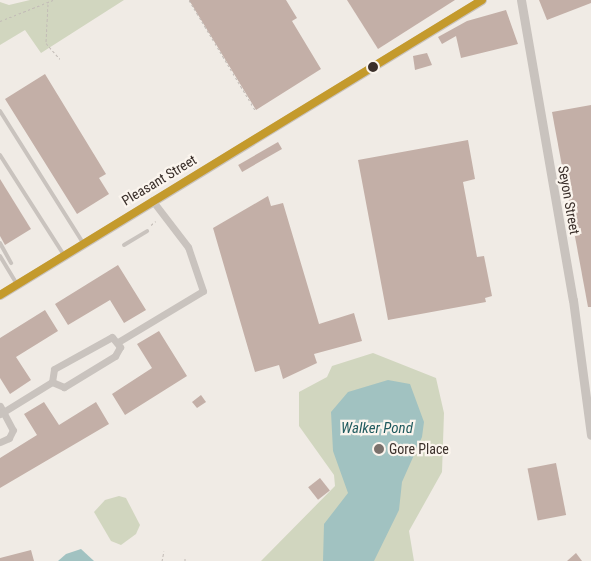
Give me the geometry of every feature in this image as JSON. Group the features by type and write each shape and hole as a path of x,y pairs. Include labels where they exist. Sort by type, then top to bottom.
{"street":[{"name":"Pleasant Street","path":"1,293 482,0"},
{"name":"Seyon Street","path":"521,0 573,300 591,435"},
{"path":"52,382 64,387 75,381 115,356 118,342 165,312 199,298 204,288 190,252 152,200"},
{"path":"52,382 54,369 103,338 118,342"},
{"path":"0,442 9,438 13,430 1,411 52,382"}],"lane":[{"path":"0,111 83,243"},
{"path":"0,155 64,255"},
{"path":"124,245 146,231"},
{"path":"0,243 11,263"},
{"path":"0,256 17,284"}],"path":[{"path":"0,21 48,4 53,0"},
{"path":"189,0 255,110"},
{"path":"48,4 46,43 60,58"},
{"path":"162,561 164,551"},
{"path":"185,561 186,556"}],"green space":[{"path":"30,0 124,0 41,53 25,30 0,45 0,2 9,5"},
{"name":"Gore Place","path":"373,353 436,378 444,413 442,472 409,531 414,561 261,561 335,486 334,475 299,426 299,392 327,377 332,366"},
{"path":"119,496 126,498 140,525 136,534 121,545 111,541 94,512 105,500"}],"water":[{"name":"Walker Pond","path":"388,380 410,384 424,422 422,437 402,482 399,510 374,561 323,561 324,524 348,493 333,451 331,412 348,392"},
{"path":"81,549 94,561 58,561 66,554"}],"building":[{"path":"189,0 286,0 297,18 292,21 321,69 256,110"},
{"path":"347,0 455,0 378,49"},
{"path":"539,0 591,0 591,3 547,20"},
{"path":"506,10 518,44 461,58 456,36 442,44 438,37 467,21"},
{"path":"427,53 432,65 415,70 413,56"},
{"path":"45,74 106,174 99,178 109,194 77,214 5,99"},
{"path":"591,105 591,307 588,307 552,112"},
{"path":"468,140 475,179 463,182 477,257 484,256 492,296 485,298 486,302 388,320 358,160"},
{"path":"278,142 282,149 242,172 238,165"},
{"path":"0,179 31,229 5,245 0,236"},
{"path":"268,196 271,206 283,203 319,324 354,313 362,341 314,354 317,363 283,379 279,365 255,372 213,228"},
{"path":"118,265 146,310 124,323 110,300 68,325 55,304"},
{"path":"45,310 58,331 16,357 31,380 10,394 0,378 0,338"},
{"path":"159,331 187,376 125,415 112,394 152,368 137,344"},
{"path":"201,395 206,402 197,408 192,402"},
{"path":"44,402 59,425 96,402 109,424 0,488 0,458 37,435 24,414"},
{"path":"556,463 566,515 538,521 528,469"},
{"path":"320,478 330,491 318,500 308,487"},
{"path":"31,550 34,561 0,561 0,558"},
{"path":"576,553 582,561 567,561"}],"transit line":[{"path":"0,295 482,0"}],"place":[{"name":"Gore Place","path":"379,449"}]}
